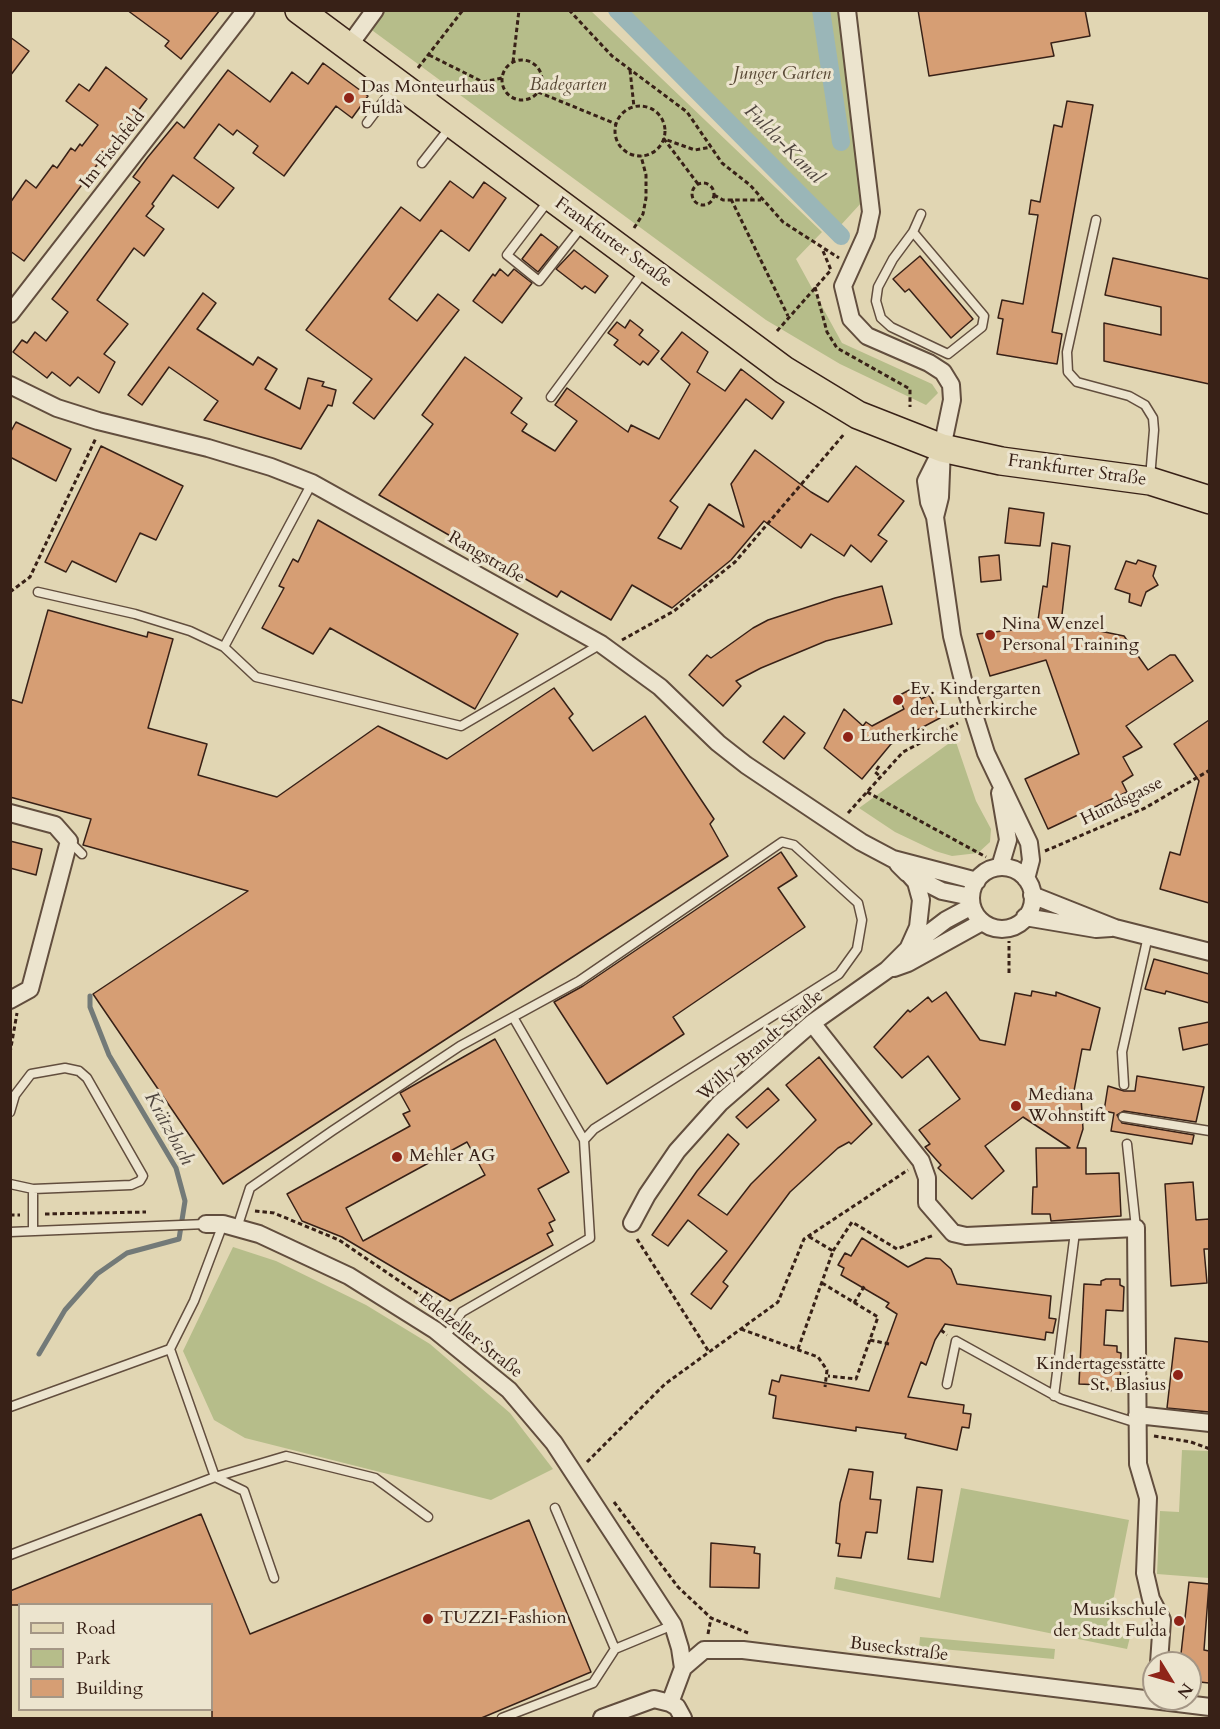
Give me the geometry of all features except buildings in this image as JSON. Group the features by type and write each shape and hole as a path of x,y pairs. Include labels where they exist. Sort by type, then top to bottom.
{"main road":[{"name":"Frankfurter Straße","path":"299,10 348,47 408,76 452,124 784,370 858,416 942,448 1001,461 1150,481 1209,500"}],"street":[{"name":"Im Fischfeld","path":"10,314 246,10"},
{"path":"348,47 375,10"},
{"path":"847,10 871,212 866,235 843,286 851,319 867,336 929,363 949,380 952,398 942,448 943,471 935,517 952,636 963,680 999,783 1008,840 973,894 982,922 989,926 1012,927 1030,911 1032,895 1026,879 1014,870 994,862"},
{"name":"Rangstraße","path":"10,385 57,408 98,422 229,454 312,483 601,644 660,687 746,765 844,831 893,859 973,894"},
{"path":"999,783 1022,822 1029,843 1031,860 1026,879"},
{"path":"10,813 54,825 69,841 30,989 13,1000"},
{"name":"Rangstraße","path":"893,859 908,873 942,891 973,894"},
{"path":"908,873 916,882 921,900 918,927 908,949"},
{"name":"Willy-Brandt-Straße","path":"634,1230 647,1195 677,1151 720,1103 812,1023 887,970 908,949 946,920 973,894"},
{"path":"1032,895 1115,928 1209,952"},
{"path":"1025,917 1095,929 1115,928"},
{"name":"Willy-Brandt-Straße","path":"887,970 908,963 982,922"},
{"path":"812,1023 921,1161 927,1178 927,1203 947,1229 961,1236 1136,1228 1138,1473 1148,1498 1145,1573 1163,1626 1160,1651"},
{"name":"Edelzeller Straße","path":"222,1225 290,1246 349,1276 445,1337 486,1369 525,1406 579,1467 673,1625 683,1668"},
{"path":"1137,1424 1209,1423"},
{"name":"Buseckstraße","path":"683,1668 704,1650 743,1650 1142,1695"},
{"path":"670,1703 683,1668"},
{"path":"602,1719 654,1699 677,1707 683,1719"}],"lane":[{"path":"367,123 408,76"},
{"path":"422,163 452,124"},
{"path":"551,197 507,255 539,281 585,222"},
{"path":"913,232 984,316 982,327 948,354 891,327 881,318 876,301 878,286 893,259 913,232 921,214"},
{"path":"1096,220 1067,352 1068,372 1077,382 1129,396 1145,405 1153,418 1154,430 1150,481"},
{"path":"551,397 647,268"},
{"path":"224,647 312,483"},
{"path":"38,592 135,614 190,631 224,647 256,677 461,726 601,644"},
{"path":"69,841 82,854"},
{"path":"10,1407 170,1349 194,1301 222,1225 242,1209 250,1188 460,1046 579,981 782,842 794,845 858,903 862,920 856,949 839,974 594,1129 584,1140"},
{"path":"1124,1085 1122,1052 1148,936"},
{"path":"445,1337 462,1312 590,1238 584,1140 513,1017"},
{"path":"10,1112 19,1089 31,1074 65,1068 79,1071 87,1078 142,1176 140,1181 130,1185 33,1188 10,1184"},
{"path":"1123,1117 1209,1131"},
{"path":"1127,1144 1136,1228"},
{"path":"33,1188 33,1230"},
{"path":"10,1232 168,1223 222,1225"},
{"path":"1054,1396 1075,1232"},
{"path":"947,1384 956,1341 1054,1396 1137,1424"},
{"path":"170,1349 216,1477 244,1491 274,1578"},
{"path":"10,1556 216,1477 286,1456 375,1478 428,1517"},
{"path":"555,1508 615,1649"},
{"path":"502,1719 593,1683 615,1649 673,1625"}],"path":[{"path":"408,76 429,55 463,10"},
{"path":"513,62 519,10"},
{"path":"569,10 612,56 687,112 722,163 750,185 783,222 822,249 852,264"},
{"path":"429,55 483,82 502,78"},
{"path":"527,60 538,67 542,80 538,92 528,99 515,99 505,90 502,78 504,71 513,62 527,60"},
{"path":"630,69 634,107"},
{"path":"538,92 616,124"},
{"path":"642,106 658,113 665,128 664,139 658,150 640,156 628,153 622,148 615,133 616,124 626,110 642,106"},
{"path":"664,139 695,150 711,147"},
{"path":"664,139 698,184 709,185 714,195 723,200 761,200"},
{"path":"634,228 643,214 646,198 646,175 640,156"},
{"path":"698,184 693,196 699,204 709,204 714,195"},
{"path":"731,199 788,316"},
{"path":"777,331 831,270 822,249"},
{"path":"815,287 827,332 837,348 910,389 910,407"},
{"path":"10,592 30,577 96,440 98,422"},
{"path":"622,640 674,611 735,562 845,433"},
{"path":"847,814 903,752 958,723"},
{"path":"881,777 875,772 879,766 885,771"},
{"name":"Hundsgasse","path":"1042,852 1145,808 1209,770"},
{"path":"867,792 994,862"},
{"path":"1009,941 1009,973"},
{"path":"10,1053 17,1015 13,1000"},
{"path":"579,1467 610,1441 651,1396 778,1302 799,1246 808,1236 921,1161"},
{"path":"242,1209 274,1213 339,1240 456,1320 498,1358"},
{"path":"10,1215 156,1212"},
{"path":"798,1349 833,1251 852,1222 897,1250 947,1229"},
{"path":"634,1230 709,1352"},
{"path":"808,1236 833,1251"},
{"path":"822,1283 878,1317 856,1378 828,1376"},
{"path":"854,1303 865,1285"},
{"path":"741,1329 821,1359 828,1376 825,1387"},
{"path":"870,1340 889,1344"},
{"path":"1137,1424 1209,1449"},
{"path":"579,1467 581,1455"},
{"path":"579,1467 592,1472"},
{"path":"612,1498 678,1587 711,1618 757,1637"},
{"path":"707,1637 711,1618"}],"green space":[{"name":"Badegarten","path":"382,11 591,11 822,232 796,259 842,343 932,384 938,393 926,405 840,364 766,320 369,28"},
{"name":"Junger Garten","path":"627,11 838,11 862,202 840,226"},
{"path":"955,739 976,801 991,829 990,842 978,853 952,856 935,851 895,832 859,808"},
{"path":"233,1247 276,1261 366,1305 430,1344 510,1413 553,1469 491,1500 245,1438 214,1420 183,1351"},
{"path":"1182,1450 1209,1451 1209,1578 1157,1574 1160,1511 1179,1512"},
{"path":"961,1488 1129,1520 1107,1632 1130,1637 1127,1649 834,1589 836,1577 940,1598"},
{"path":"920,1637 1055,1649 1054,1659 919,1647"}],"waterway":[{"name":"Fulda-Kanal","path":"617,10 841,236"},
{"name":"Fulda-Kanal","path":"821,10 841,142"},
{"name":"Krätzbach","path":"39,1354 65,1310 97,1274 127,1253 179,1239 185,1201 176,1168 109,1055 90,1007 90,996"}],"place":[{"name":"Das Monteurhaus Fulda","path":"349,98"},
{"name":"Nina Wenzel Personal Training","path":"990,635"},
{"name":"Ev. Kindergarten der Lutherkirche","path":"898,700"},
{"name":"Lutherkirche","path":"848,737"},
{"name":"Mediana Wohnstift","path":"1016,1106"},
{"name":"Mehler AG","path":"397,1157"},
{"name":"Kindertagesstätte St. Blasius","path":"1178,1375"},
{"name":"TUZZI-Fashion","path":"428,1619"},
{"name":"Musikschule der Stadt Fulda","path":"1179,1621"}]}
